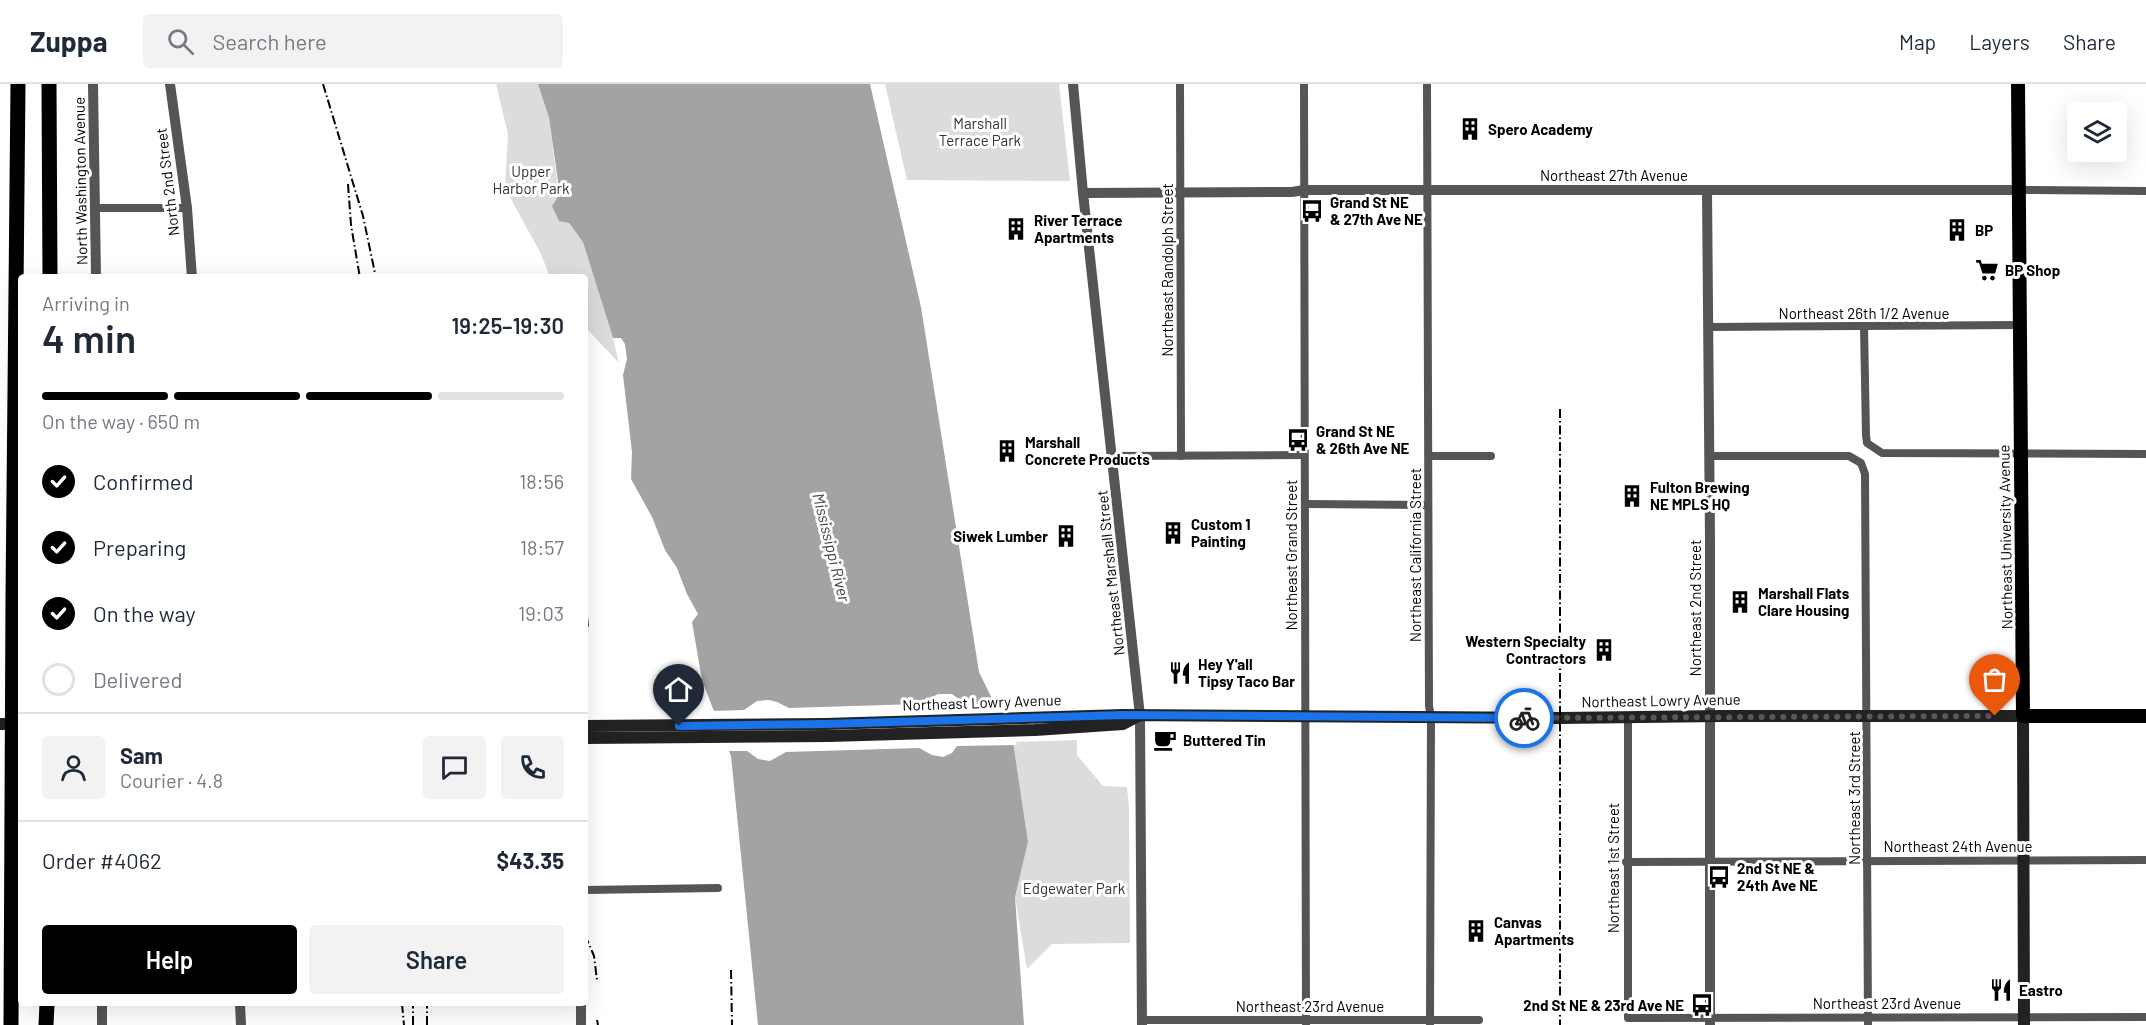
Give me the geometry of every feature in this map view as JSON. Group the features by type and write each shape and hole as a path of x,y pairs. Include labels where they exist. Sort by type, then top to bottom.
{"highway":[{"path":"11,1025 18,84"},
{"path":"49,84 50,274"},
{"path":"46,1006 46,1025"}],"main road":[{"name":"Northeast University Avenue","path":"2018,84 2024,1020"},
{"name":"Northeast Lowry Avenue","path":"588,726 825,724 1034,716 2146,716"},
{"name":"Northeast Lowry Avenue","path":"588,738 829,736 1035,730 1123,724 1140,716"},
{"path":"0,724 18,724"}],"street":[{"name":"North Washington Avenue","path":"93,84 96,274"},
{"name":"North 2nd Street","path":"170,84 187,208 192,274"},
{"name":"Northeast Marshall Street","path":"1073,84 1140,716 1142,1022"},
{"name":"Northeast Randolph Street","path":"1180,84 1181,456"},
{"name":"Northeast Grand Street","path":"1304,84 1306,1022"},
{"name":"Northeast California Street","path":"1427,84 1429,706 1431,717 1430,1022"},
{"name":"Northeast 27th Avenue","path":"1083,193 1292,192 1304,190 2146,191"},
{"name":"Northeast 2nd Street","path":"1707,191 1710,456 1710,1021"},
{"path":"96,208 187,208"},
{"name":"Northeast 26th 1/2 Avenue","path":"1709,327 2019,325"},
{"path":"1864,327 1867,443 1882,453 1892,455 2146,454"},
{"path":"1112,456 1304,455"},
{"path":"1428,456 1491,456"},
{"name":"Northeast 3rd Street","path":"1710,456 1849,456 1861,463 1865,474 1868,1021"},
{"path":"1305,504 1428,506"},
{"name":"Northeast 1st Street","path":"1628,717 1626,862 1628,1018"},
{"name":"Northeast 24th Avenue","path":"1626,862 2146,860"},
{"path":"588,890 718,888"},
{"path":"102,1006 102,1025"},
{"path":"240,1006 241,1025"},
{"path":"580,1025 581,1006"},
{"name":"Northeast 23rd Avenue","path":"1628,1018 1710,1021 1868,1021 2146,1017"},
{"name":"Northeast 23rd Avenue","path":"1142,1022 1479,1020"}],"green space":[{"name":"Upper Harbor Park","path":"496,84 538,84 549,118 559,195 552,206 583,242 619,363 588,330 588,274 549,274 541,254 505,188 508,134"},
{"name":"Marshall Terrace Park","path":"885,84 1059,84 1070,181 907,180"},
{"name":"Edgewater Park","path":"1077,740 1077,755 1103,786 1127,787 1130,943 1052,944 1027,969 1015,897 1028,842 1013,742"}],"water":[{"name":"Mississippi River","path":"538,84 870,84 921,307 979,672 1013,742 1028,842 1015,897 1024,1025 758,1025 731,756 702,680 692,622 698,614 677,568 665,550 652,517 631,479 632,452 623,375 627,359 625,344 621,338 613,338 583,242 569,223 559,221 552,206 559,195 558,181 549,118"}],"pier":[{"path":"938,694 952,694 966,704 998,704 1017,745 957,746 952,753 943,757 932,755 919,748 786,752 770,761 758,759 747,751 726,751 710,711 744,710 757,701 769,700 789,708 919,704"}],"railway":[{"path":"323,84 363,216 375,274"},
{"path":"348,184 351,225 359,274"},
{"path":"1560,409 1560,1025"},
{"path":"588,942 594,956 597,980"},
{"path":"731,970 732,1025"},
{"path":"402,1006 404,1025"},
{"path":"413,1006 413,1025"},
{"path":"427,1006 427,1025"},
{"path":"597,1020 598,1025"}],"way so far":[{"path":"1524,718 1743,715 1995,716"}],"place":[{"name":"Spero Academy","path":"1470,129"},
{"name":"Grand St NE & 27th Ave NE","path":"1312,211"},
{"name":"River Terrace Apartments","path":"1016,229"},
{"name":"BP","path":"1957,230"},
{"name":"BP Shop","path":"1987,270"},
{"name":"Grand St NE & 26th Ave NE","path":"1298,440"},
{"name":"Marshall Concrete Products","path":"1007,451"},
{"name":"Fulton Brewing NE MPLS HQ","path":"1632,496"},
{"name":"Custom 1 Painting","path":"1173,533"},
{"name":"Siwek Lumber","path":"1066,536"},
{"name":"Marshall Flats Clare Housing","path":"1740,602"},
{"name":"Western Specialty Contractors","path":"1604,650"},
{"name":"Hey Y'all Tipsy Taco Bar","path":"1180,673"},
{"name":"Buttered Tin","path":"1165,740"},
{"name":"2nd St NE & 24th Ave NE","path":"1719,877"},
{"name":"Canvas Apartments","path":"1476,931"},
{"name":"Eastro","path":"2001,990"},
{"name":"2nd St NE & 23rd Ave NE","path":"1702,1005"}],"route":[{"path":"679,726 1123,715 1524,718"}]}
